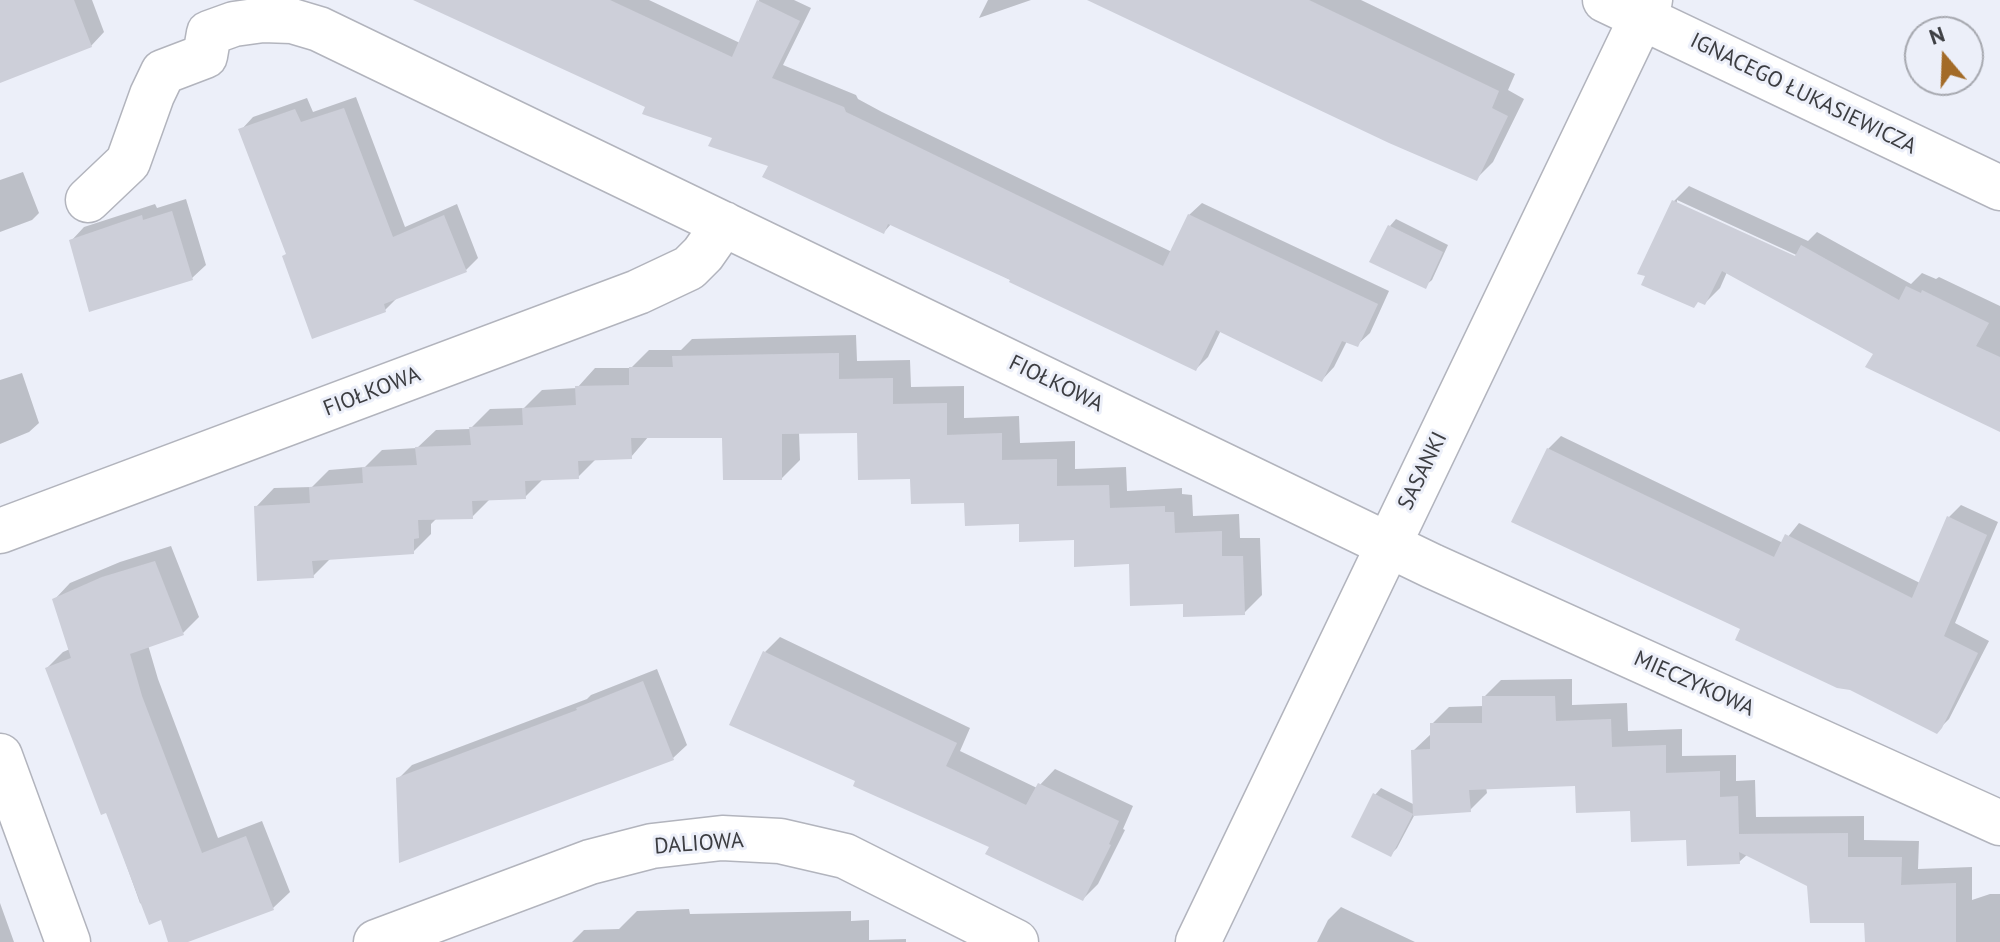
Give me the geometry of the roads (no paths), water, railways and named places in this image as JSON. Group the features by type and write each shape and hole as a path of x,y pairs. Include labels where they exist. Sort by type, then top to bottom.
{"street":[{"name":"IGNACEGO ŁUKASIEWICZA","path":"1632,6 2000,188"},
{"name":"SASANKI","path":"1198,942 1388,544 1632,6"},
{"name":"FIOŁKOWA","path":"88,200 128,162 163,72 205,56 209,33 234,24 263,20 292,21 319,29 1388,544"},
{"name":"FIOŁKOWA","path":"0,531 659,283 689,268 724,224"},
{"name":"MIECZYKOWA","path":"1388,544 2000,823"},
{"path":"0,756 68,942"},
{"name":"DALIOWA","path":"376,942 590,862 652,846 722,838 780,841 845,856 1016,942"}]}
